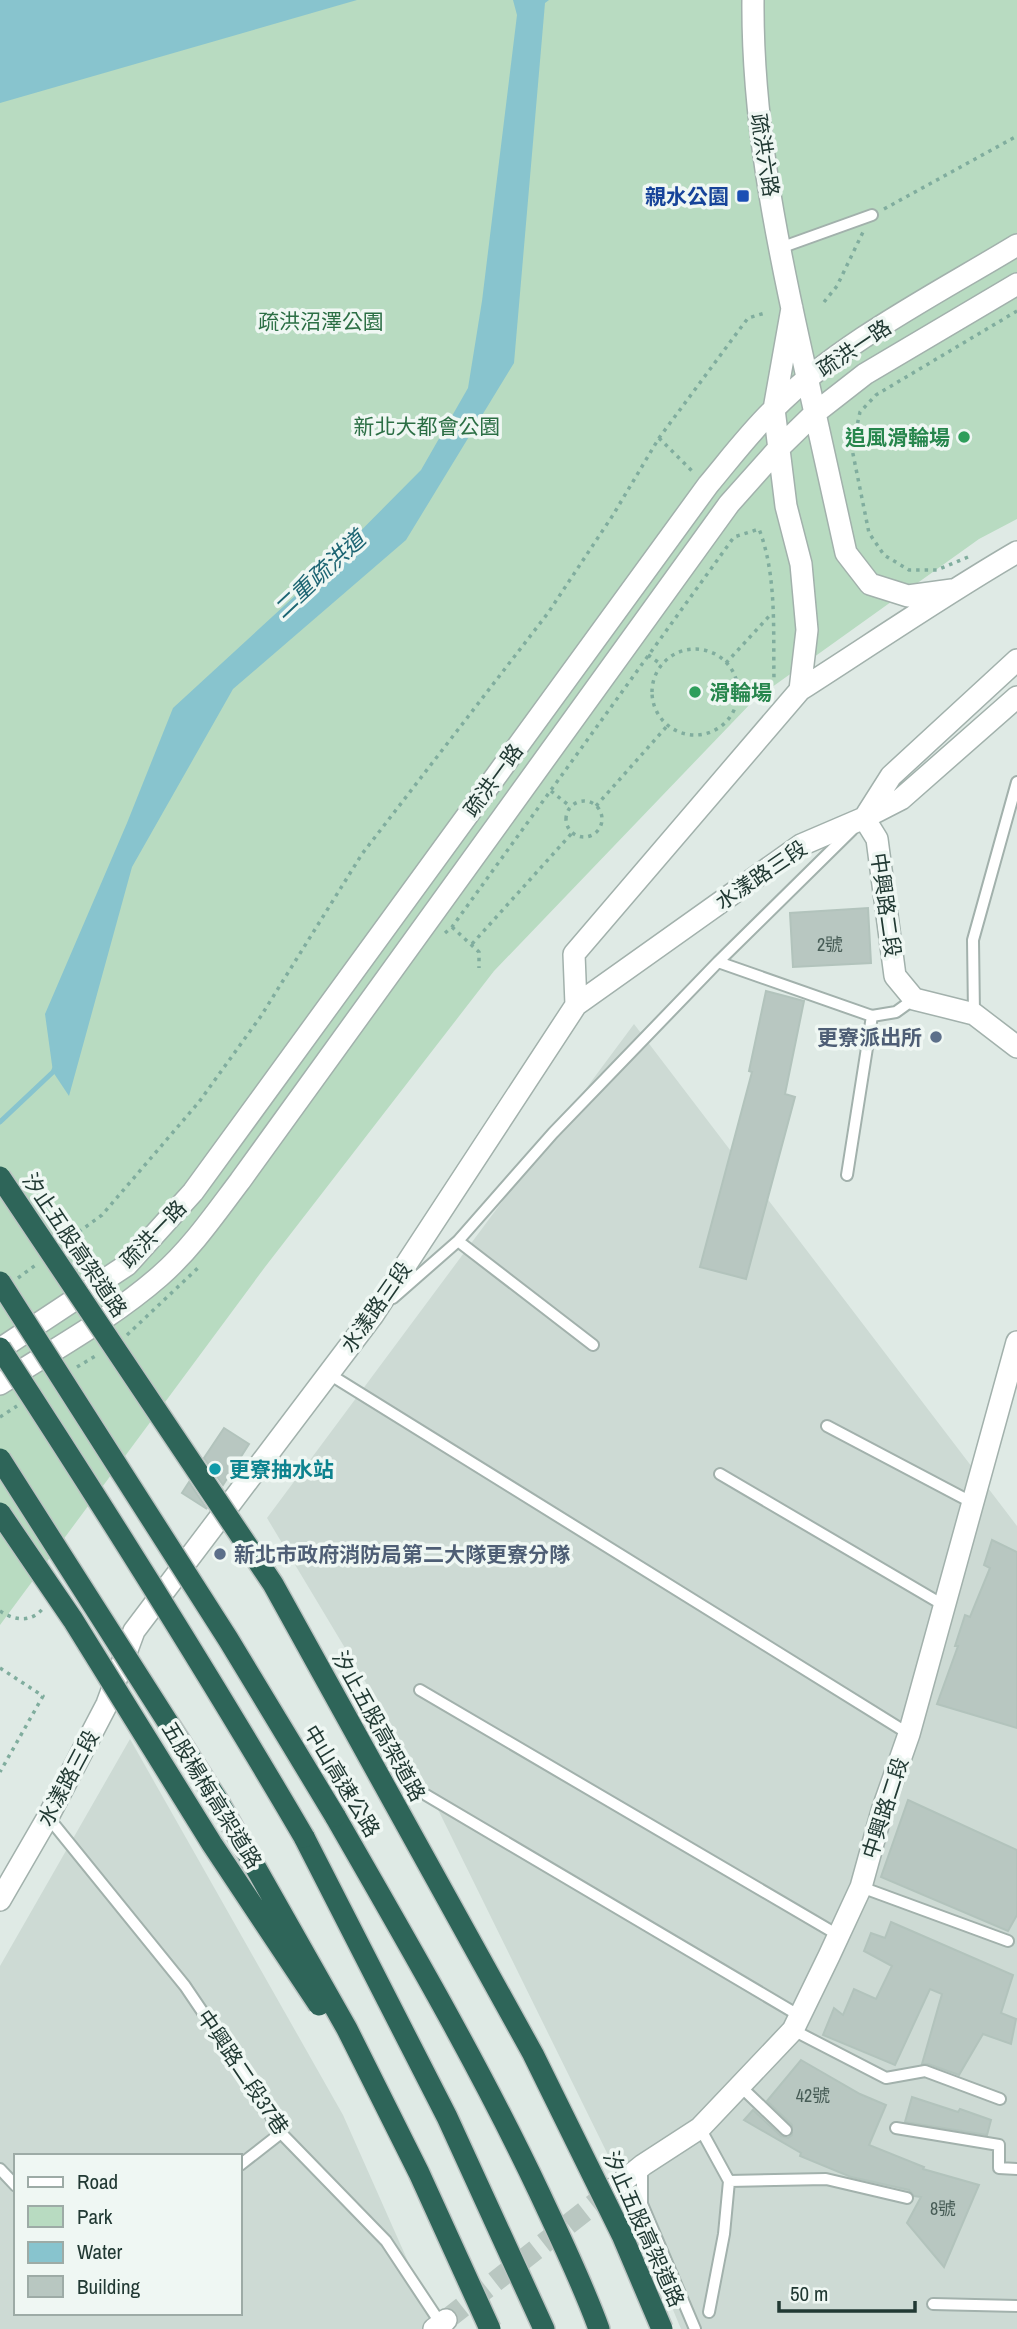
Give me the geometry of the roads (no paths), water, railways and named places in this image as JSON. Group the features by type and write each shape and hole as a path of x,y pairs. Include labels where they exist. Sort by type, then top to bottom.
{"highway":[{"name":"汐止五股高架道路","path":"0,1177 273,1584 533,2054 617,2224 662,2329"},
{"name":"中山高速公路","path":"5,1283 228,1639 415,1955 503,2117 582,2284 599,2329"},
{"path":"0,1349 110,1517 234,1717 304,1837 447,2117 544,2329"},
{"path":"0,1459 218,1801 347,2029 419,2173 489,2329"},
{"name":"五股楊梅高架道路","path":"0,1513 73,1620 212,1844 384,2103"}],"street":[{"name":"疏洪六路","path":"753,0 753,50 759,128 792,308 846,553 870,584 908,597 952,590"},
{"name":"疏洪一路","path":"0,1349 127,1265 193,1192 708,485 774,409 849,347 1017,245"},
{"name":"疏洪一路","path":"0,1384 122,1305 160,1276 190,1247 722,514 778,449 815,413 864,374 1017,284"},
{"name":"疏洪六路","path":"792,308 774,409 786,506 801,564 807,630 800,690"},
{"path":"576,1004 574,954 800,690 952,590 1017,552"},
{"path":"864,818 891,776 1017,660"},
{"name":"水漾路三段","path":"0,1900 48,1817 107,1704 134,1631 373,1315 576,1004 801,845 901,799 1016,704"},
{"name":"中興路二段","path":"864,818 877,839 895,976 914,999"},
{"path":"914,999 974,1014 1017,1046"},
{"name":"中興路二段","path":"612,2189 700,2128 796,2023 861,1887 882,1811 909,1734 1017,1342"}],"lane":[{"path":"780,248 872,215"},
{"path":"974,1014 973,940 1017,782"},
{"path":"373,1315 458,1241 553,1133 718,962 864,818"},
{"path":"718,962 872,1016 896,1012 914,999"},
{"path":"847,1175 872,1016"},
{"path":"458,1241 593,1345"},
{"path":"329,1374 909,1734"},
{"path":"827,1426 973,1503"},
{"path":"720,1474 945,1606"},
{"path":"420,1690 838,1935"},
{"path":"426,1795 886,2078 925,2071 1000,2099"},
{"name":"中興路二段37巷","path":"48,1817 185,1986 281,2133 386,2241 442,2325"},
{"path":"861,1887 1007,1941"},
{"path":"740,2086 786,2130"},
{"path":"896,2127 999,2145 999,2168 1017,2169"},
{"path":"700,2128 729,2181 724,2234 709,2312"},
{"path":"242,2163 281,2133"},
{"path":"643,2165 642,2204 695,2329"},
{"path":"0,2169 14,2184"},
{"path":"729,2181 826,2179 906,2198"},
{"path":"933,2304 1017,2306"}],"water":[{"path":"0,0 357,0 0,103"},
{"path":"513,0 549,0 545,3 514,363 406,540 233,689 132,867 69,1096 53,1072 45,1014 173,708 309,583 421,470 468,388 482,301 517,15"}],"waterway":[{"name":"二重疏洪道","path":"0,1122 55,1068"}],"tunnel":[{"path":"446,2320 612,2190"}],"place":[{"name":"親水公園","path":"743,196"},
{"name":"追風滑輪場","path":"964,437"},
{"name":"滑輪場","path":"695,692"},
{"name":"更寮派出所","path":"936,1037"},
{"name":"更寮抽水站","path":"215,1469"},
{"name":"新北市政府消防局第二大隊更寮分隊","path":"220,1554"}],"park label":[{"name":"疏洪沼澤公園","path":"321,321"},
{"name":"新北大都會公園","path":"427,426"}]}
